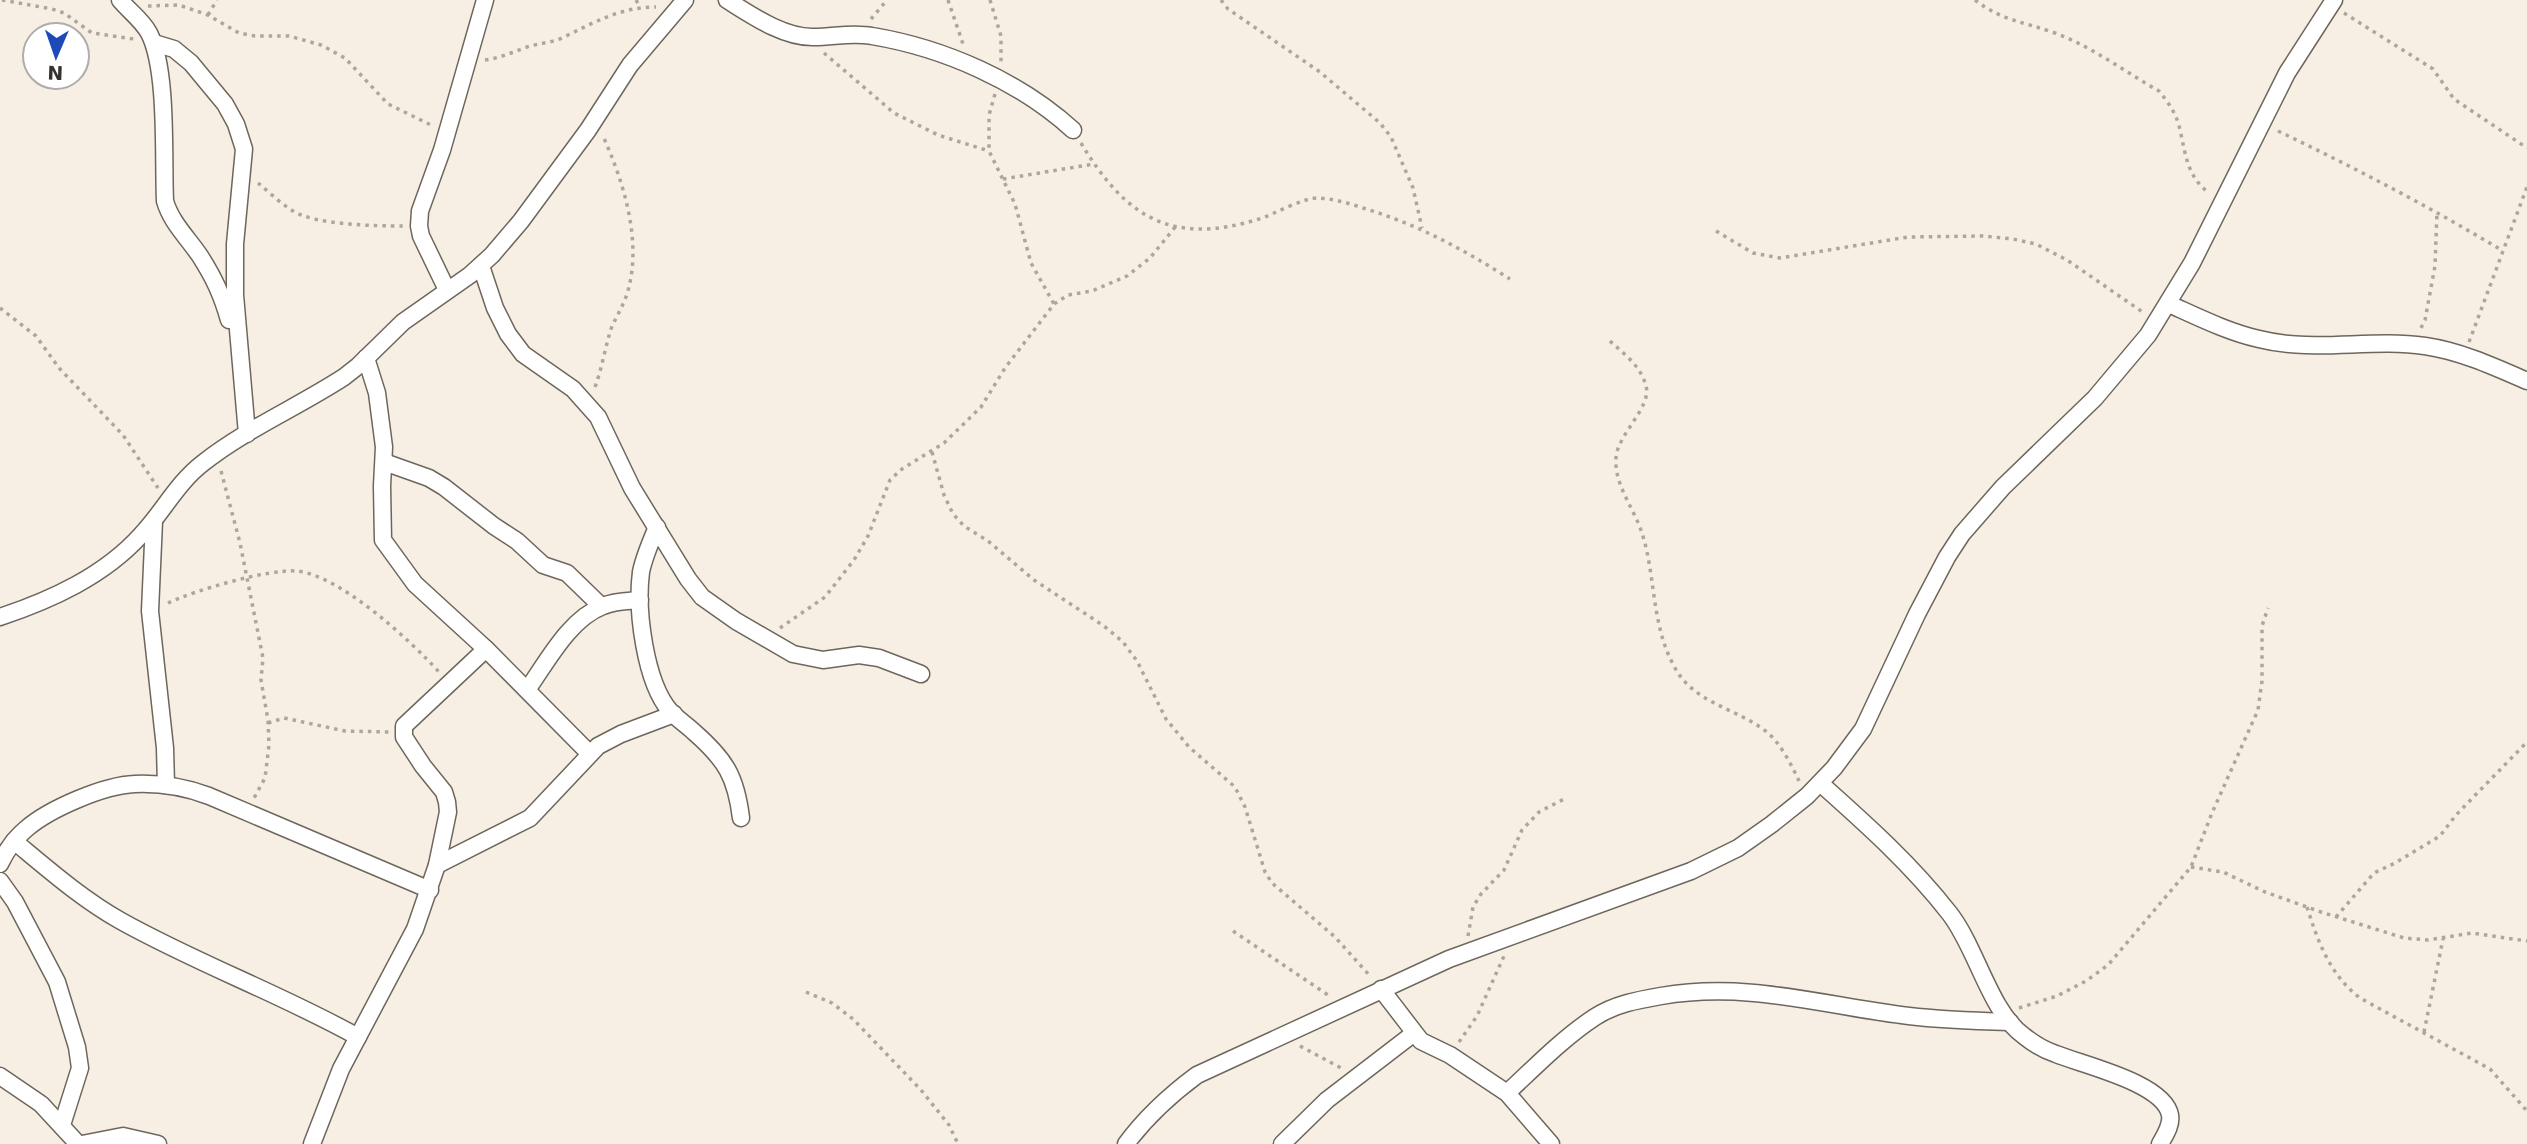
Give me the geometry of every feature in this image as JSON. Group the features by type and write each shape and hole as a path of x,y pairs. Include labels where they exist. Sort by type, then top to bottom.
{"street":[{"path":"120,0 147,29 160,72 165,190 169,215 221,290 239,353"},
{"path":"447,290 421,236 420,211 447,132 485,0"},
{"path":"727,0 770,27 812,37 870,35 939,53 1029,96 1073,130"},
{"path":"1126,1144 1168,1097 1197,1075 1381,989 1468,952 1691,871 1738,848 1807,796 1835,768 1863,729 1929,592 1962,534 2003,488 2095,398 2119,371 2169,304 2287,73 2332,2"},
{"path":"0,617 40,604 66,591 121,554 153,521 180,483 215,454 327,388 366,358 403,322 481,266 521,220 630,65 680,5"},
{"path":"153,42 183,54 225,104 236,124 244,149 235,244 235,295 247,434"},
{"path":"481,266 495,308 516,345 534,363 560,379 589,404 632,488 702,597 764,639 805,657 823,660 859,655 879,658 921,674"},
{"path":"2169,304 2260,340 2315,346 2427,346 2485,363 2527,382"},
{"path":"366,358 379,405 384,447 383,540 415,584 486,649 590,754"},
{"path":"384,462 429,478 444,487 517,541 543,565 567,573 601,606"},
{"path":"153,521 150,611 165,748 166,785"},
{"path":"657,527 642,572 641,628 646,652 658,691 674,714 722,758 734,780 741,818"},
{"path":"527,690 575,625 601,606 640,600"},
{"path":"312,1144 341,1069 415,929 437,865 448,812 447,802 402,732 404,726 486,649"},
{"path":"437,865 530,818 598,746 621,734 674,714"},
{"path":"1820,783 1890,845 1950,914 1967,939 2007,1019 2017,1031 2036,1045 2118,1076 2161,1099 2170,1116 2170,1126 2160,1144"},
{"path":"0,864 14,841 27,828 49,814 116,786 166,785 189,788 430,890"},
{"path":"14,841 73,891 120,921 242,981 296,1004 358,1037"},
{"path":"0,881 15,902 57,982 77,1047 80,1068 62,1125"},
{"path":"1381,989 1413,1034 1507,1093 1551,1144"},
{"path":"1507,1093 1596,1016 1630,1001 1693,990 1757,992 1908,1016 2007,1019"},
{"path":"1282,1144 1326,1100 1413,1034"},
{"path":"0,1076 40,1104 80,1144 123,1136 158,1144"}],"path":[{"path":"2,0 64,13 92,33 153,42"},
{"path":"208,15 217,0"},
{"path":"636,0 640,7"},
{"path":"948,0 973,68"},
{"path":"990,0 1001,36 1000,80 989,115 989,151 1014,204 1031,263 1054,304"},
{"path":"1221,0 1228,9 1320,72 1380,123 1391,137 1413,188 1422,229"},
{"path":"1975,0 1991,12 2007,19 2055,33 2159,91 2169,103 2177,120 2191,174 2199,185 2222,203"},
{"path":"2332,2 2433,69 2454,99 2527,148"},
{"path":"132,13 142,7 158,4 179,5 208,15 239,33 255,37 289,36 321,45 345,58 388,104 447,132"},
{"path":"467,61 498,58 530,46 552,43 618,12 640,7 680,5"},
{"path":"812,37 824,53 894,113 938,135 989,151"},
{"path":"589,404 611,330 627,295 633,265 633,240 624,191 595,118"},
{"path":"2263,124 2362,170 2503,251"},
{"path":"1073,130 1094,164 1135,209 1157,222 1177,226 1237,225 1315,198 1333,199 1422,229 1510,279"},
{"path":"1003,179 1094,164"},
{"path":"242,170 295,212 312,219 366,225 419,226"},
{"path":"2464,357 2527,187"},
{"path":"2412,345 2425,320 2435,266 2437,211"},
{"path":"764,639 825,597 854,560 868,536 890,480 902,469 932,452 981,407 1005,368 1054,304 1068,295 1111,285 1127,276 1150,258 1177,226"},
{"path":"1716,231 1753,253 1780,258 1908,237 1983,236 2024,241 2036,244 2067,260 2157,322"},
{"path":"0,308 36,336 59,368 123,435 167,501"},
{"path":"1610,341 1635,364 1647,387 1643,403 1622,440 1616,457 1619,480 1642,531 1651,566 1654,606 1673,666 1683,681 1704,698 1770,734 1791,764 1807,796"},
{"path":"932,452 944,495 953,514 964,526 988,541 1034,580 1104,626 1123,642 1137,661 1166,719 1189,747 1235,787 1245,807 1265,872 1272,883 1335,937 1381,989"},
{"path":"215,454 227,489 263,659 261,680 269,745 265,778 246,812"},
{"path":"150,611 181,597 258,575 297,571 314,575 392,625 449,684"},
{"path":"2007,1019 2024,1006 2067,991 2086,981 2108,965 2191,867 2211,813 2258,710 2262,681 2262,626 2268,608"},
{"path":"268,723 284,718 345,731 402,732"},
{"path":"2336,917 2374,873 2440,836 2456,815 2527,742"},
{"path":"1468,952 1469,923 1481,894 1504,870 1522,830 1539,812 1566,798"},
{"path":"2191,867 2223,872 2265,892 2404,938 2443,939 2472,933 2527,940"},
{"path":"2307,907 2329,964 2343,985 2360,998 2490,1069 2527,1111"},
{"path":"1233,931 1344,1007"},
{"path":"1450,1055 1477,1016 1513,934"},
{"path":"2424,1032 2443,939"},
{"path":"806,992 832,1003 853,1019 921,1090 949,1125 958,1144"},
{"path":"1275,1040 1299,1045 1325,1057 1356,1077"}]}
